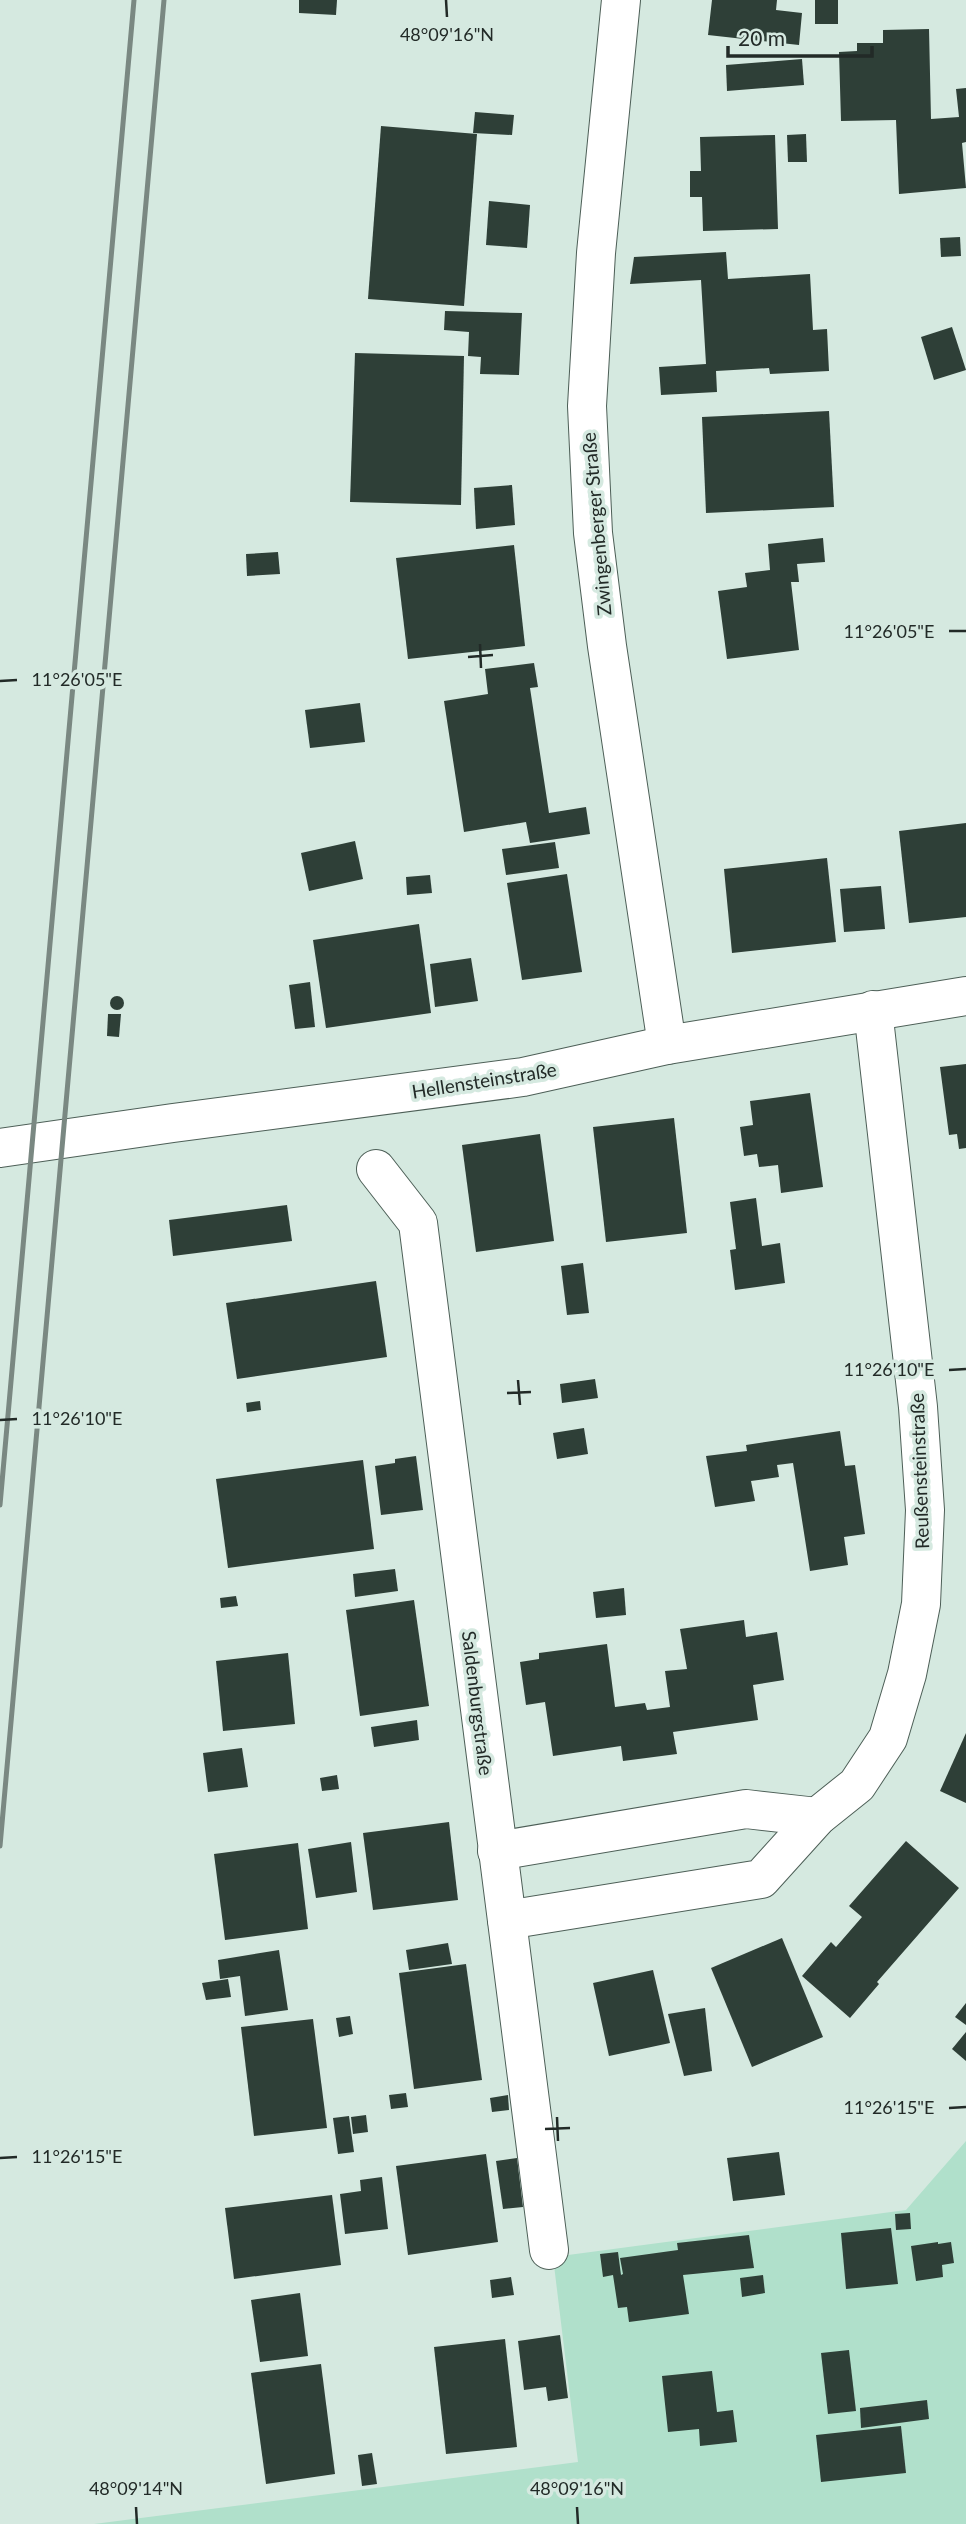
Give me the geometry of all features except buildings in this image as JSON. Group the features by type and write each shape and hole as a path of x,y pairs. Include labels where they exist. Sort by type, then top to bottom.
{"street":[{"name":"Zwingenberger Straße","path":"621,0 596,253 587,406 593,533 602,608 667,1045"},
{"name":"Hellensteinstraße","path":"0,1148 523,1077 667,1045 966,996"},
{"name":"Reußensteinstraße","path":"507,1920 761,1879 817,1817 857,1785 888,1738 907,1674 921,1604 925,1510 918,1407 873,1010"},
{"name":"Saldenburgstraße","path":"376,1169 418,1223 549,2250"},
{"path":"498,1851 746,1809 817,1817"}],"green space":[{"path":"966,2141 966,2524 94,2524 578,2462 553,2257 906,2210"}],"railway":[{"path":"0,1505 134,0"},
{"path":"0,1846 164,0"}]}
